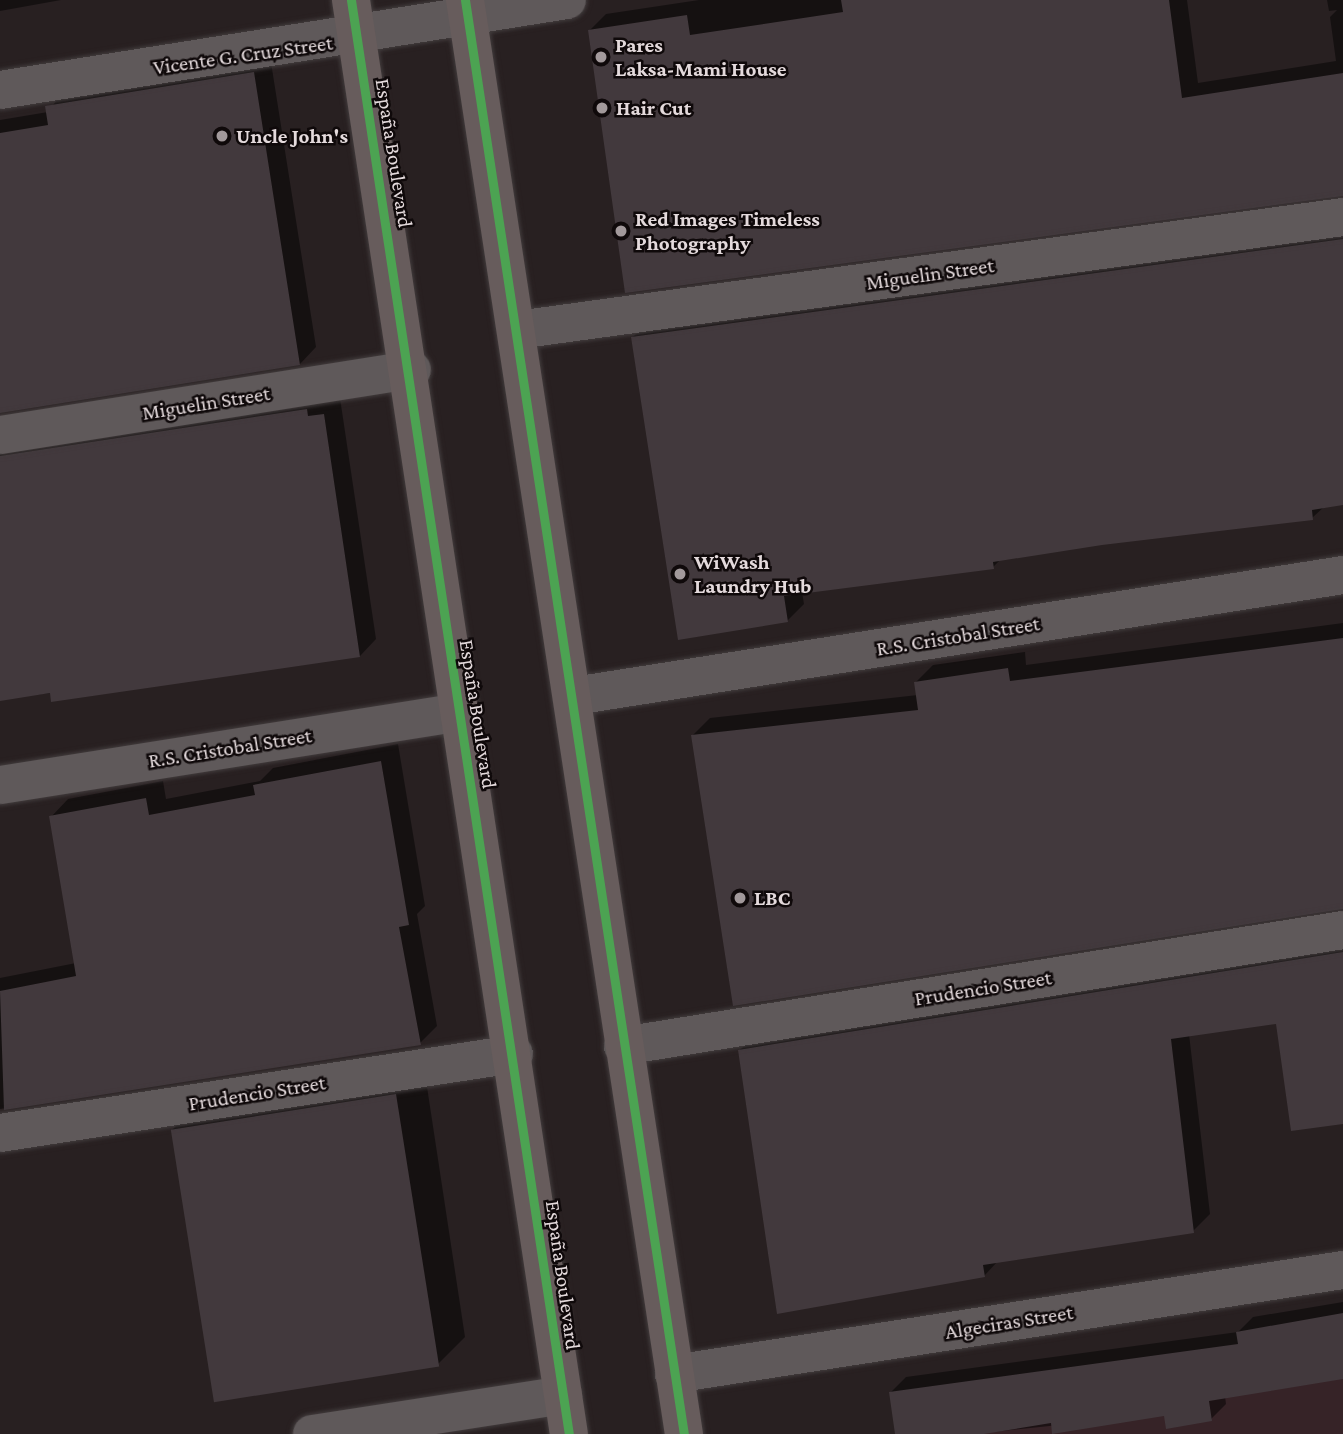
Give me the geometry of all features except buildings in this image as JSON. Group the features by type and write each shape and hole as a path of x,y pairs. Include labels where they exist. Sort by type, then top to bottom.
{"main road":[{"name":"España Boulevard","path":"351,0 412,370 460,712 514,1054 569,1434"},
{"path":"467,10 574,696 623,1046 684,1434"}],"street":[{"name":"Vicente G. Cruz Street","path":"0,90 357,38 467,10 567,0"},
{"name":"Miguelin Street","path":"517,330 1343,218"},
{"name":"Miguelin Street","path":"0,435 412,370"},
{"name":"R.S. Cristobal Street","path":"574,696 1343,575"},
{"name":"R.S. Cristobal Street","path":"0,785 460,712"},
{"name":"Prudencio Street","path":"623,1046 1343,930"},
{"name":"Prudencio Street","path":"0,1133 514,1054"},
{"name":"Algeciras Street","path":"674,1374 1343,1270"},
{"path":"312,1434 563,1395"}],"shaded area":[{"path":"1343,1370 1343,1434 941,1434"}],"cycle path":[{"path":"351,0 569,1434"},
{"path":"465,0 684,1434"}],"place":[{"name":"Pares Laksa-Mami House","path":"601,57"},
{"name":"Hair Cut","path":"602,108"},
{"name":"Uncle John's","path":"222,136"},
{"name":"Red Images Timeless Photography","path":"621,231"},
{"name":"WiWash Laundry Hub","path":"680,574"},
{"name":"LBC","path":"740,898"}]}
